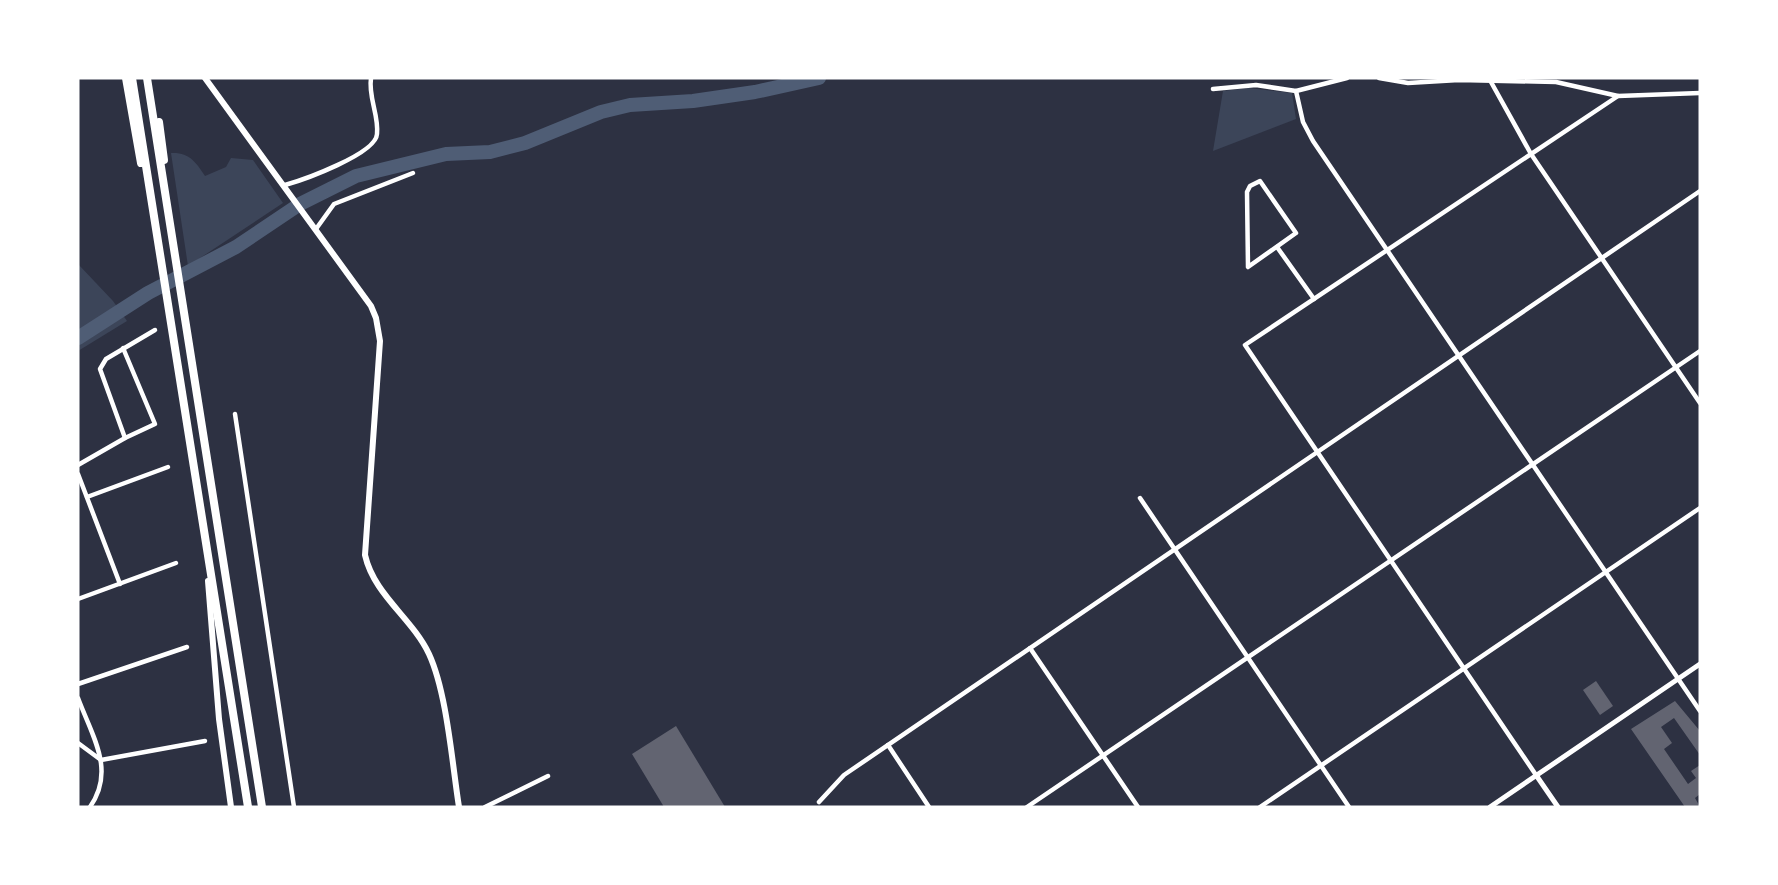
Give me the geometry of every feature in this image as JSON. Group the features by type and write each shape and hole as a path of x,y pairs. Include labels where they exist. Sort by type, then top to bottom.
{"highway":[{"path":"126,78 138,150 153,204"},
{"path":"132,78 248,807"},
{"path":"147,78 262,807"},
{"path":"152,78 164,148 166,202"}],"main road":[{"path":"205,78 285,185 371,306 376,318 379,354 365,555 375,582 418,634 435,668 459,807"},
{"path":"205,536 219,719 231,807"}],"street":[{"path":"285,185 360,154 372,145 378,133 370,89 371,78"},
{"path":"1213,89 1256,85 1296,91 1347,78"},
{"path":"1379,78 1408,83 1459,80 1556,81 1617,96 1700,93"},
{"path":"1491,82 1504,111 1531,154 1700,403"},
{"path":"1296,91 1303,122 1313,141 1700,711"},
{"path":"1558,807 1245,345 1617,96"},
{"path":"316,229 334,204 413,173"},
{"path":"1255,182 1263,184 1296,233 1277,247 1248,267 1246,199 1250,186 1255,182"},
{"path":"819,802 844,775 1700,191"},
{"path":"1277,247 1314,299"},
{"path":"125,438 100,369 105,359 155,330"},
{"path":"78,465 155,424 123,348"},
{"path":"1027,807 1700,351"},
{"path":"235,414 294,807"},
{"path":"87,496 168,468"},
{"path":"78,474 120,584"},
{"path":"1140,498 1349,807"},
{"path":"1260,807 1700,508"},
{"path":"78,599 176,563"},
{"path":"78,684 187,647"},
{"path":"1030,648 1138,807"},
{"path":"1490,807 1700,664"},
{"path":"78,698 101,760 103,782 100,794 90,807"},
{"path":"78,743 101,760 205,741"},
{"path":"888,745 929,807"},
{"path":"485,807 548,776"}],"shaded area":[{"path":"1248,88 1292,93 1296,119 1213,151 1223,91"},
{"path":"171,153 187,156 205,176 226,167 231,158 253,160 283,203 188,266"},
{"path":"78,264 113,301 127,321 78,351"}],"building":[{"path":"1596,681 1613,706 1600,715 1583,690"},
{"path":"1675,701 1700,731 1700,755 1674,718 1661,727 1672,743 1664,749 1688,784 1696,778 1691,771 1700,765 1700,794 1695,798 1700,807 1685,807 1631,729"},
{"path":"676,726 725,807 664,807 632,754"}],"waterway":[{"path":"78,338 148,293 236,247 300,204 356,176 446,154 490,152 525,143 601,112 630,105 693,101 755,92 819,78"}]}
